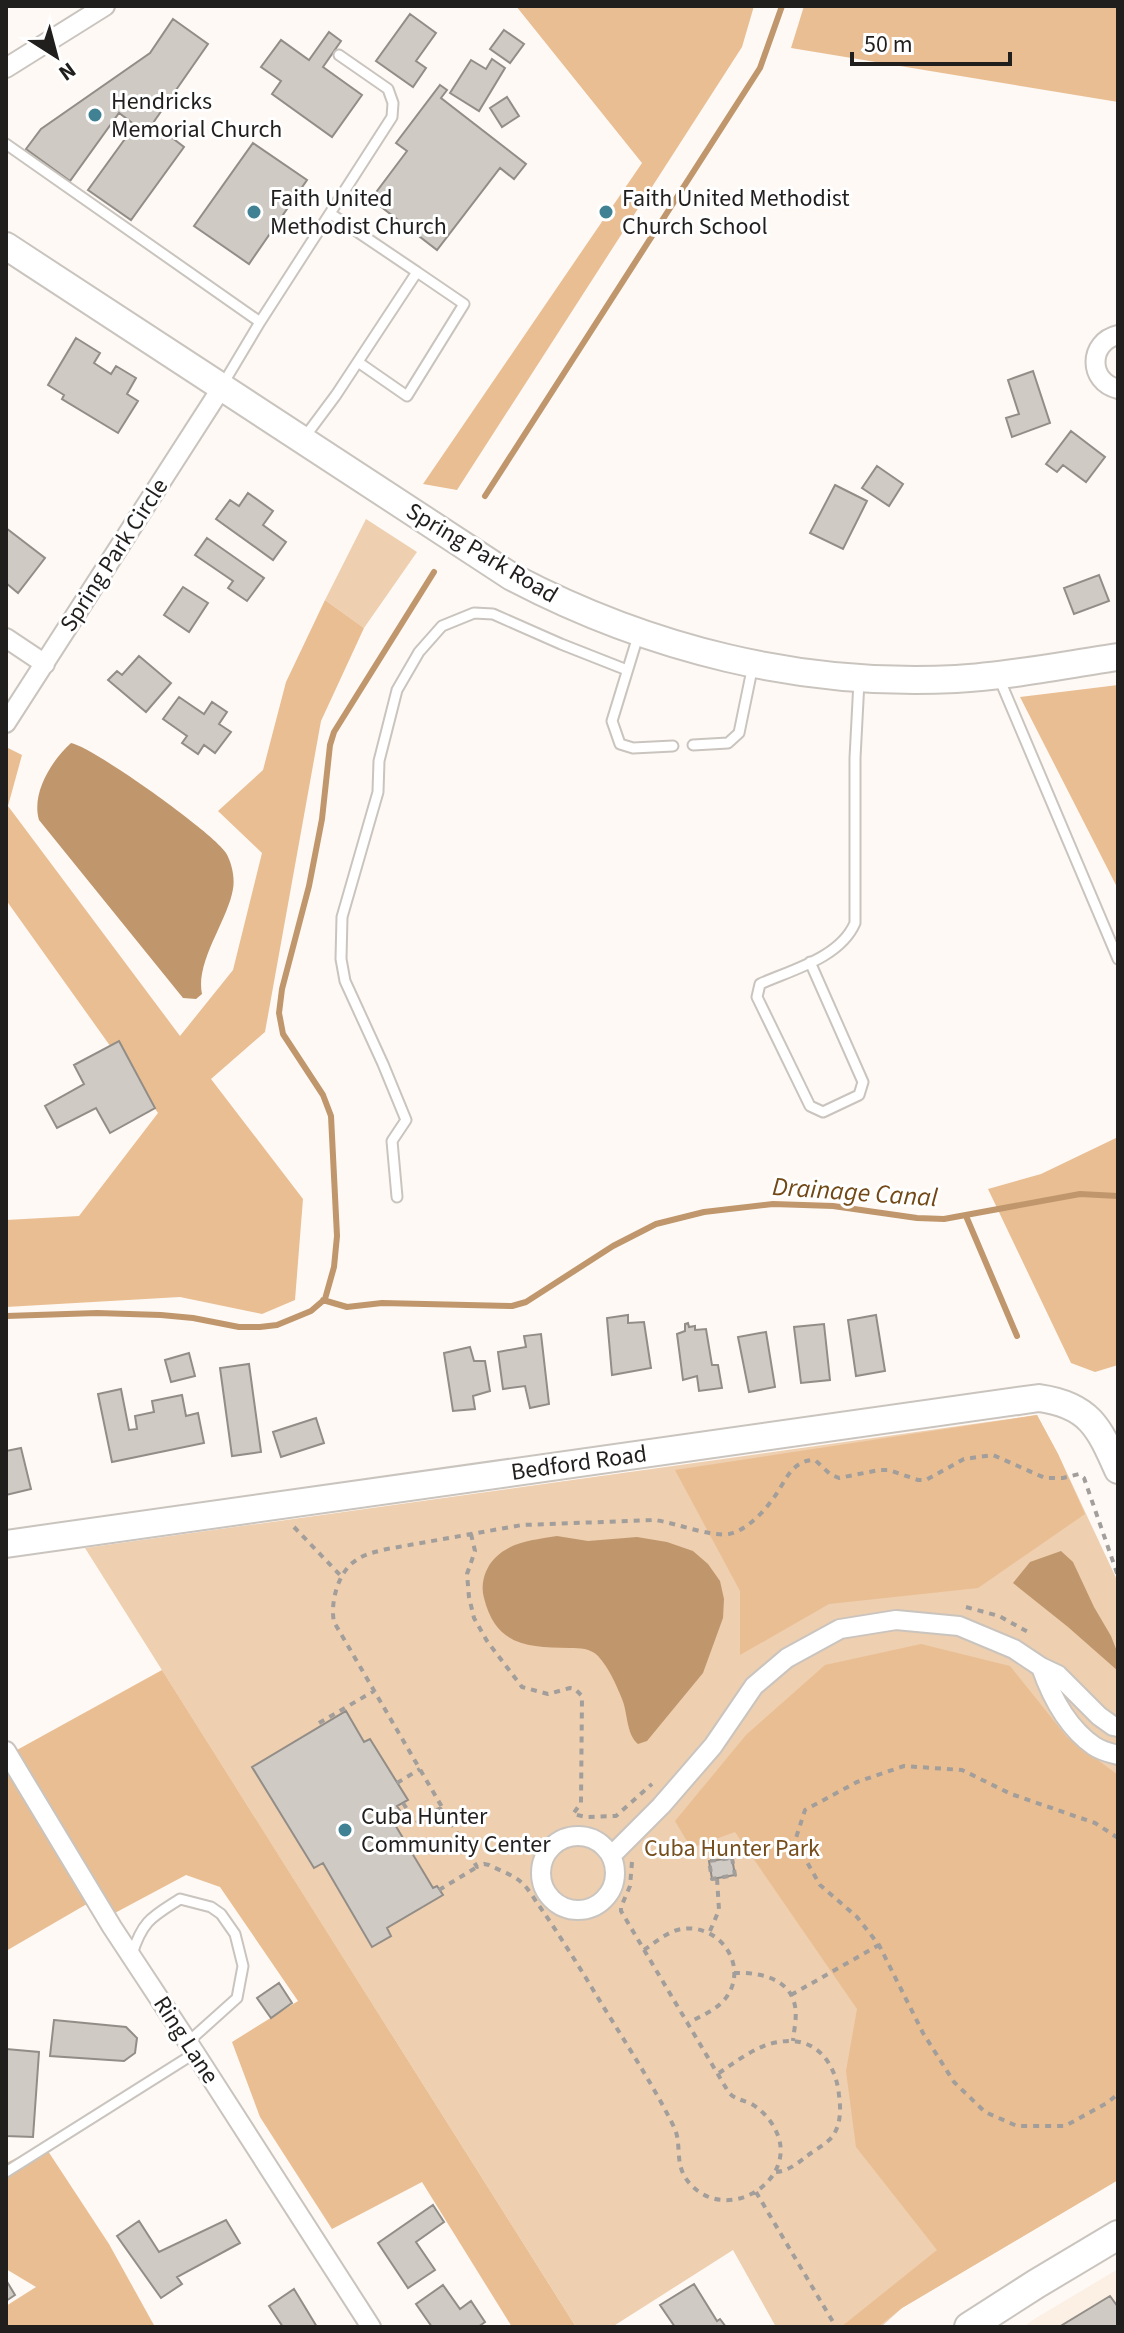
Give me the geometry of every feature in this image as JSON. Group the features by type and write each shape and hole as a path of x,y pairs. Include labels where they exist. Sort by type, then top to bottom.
{"main road":[{"name":"Spring Park Road","path":"6,246 512,577 554,599 639,632 694,651 753,665 901,680 998,674 1118,657"},
{"name":"Bedford Road","path":"6,1544 1039,1398 1061,1401 1094,1422 1118,1470"},
{"path":"977,2325 1118,2235"}],"street":[{"path":"6,68 105,6"},
{"path":"1118,335 1101,344 1094,364 1104,383 1118,389"},
{"name":"Spring Park Circle","path":"6,723 222,387"},
{"path":"6,638 45,664"},
{"path":"611,1856 661,1806 713,1746 754,1686 787,1658 840,1629 896,1620 959,1626 1014,1649 1058,1675 1099,1716 1118,1727"},
{"path":"1041,1667 1049,1689 1077,1732 1097,1748 1118,1755"},
{"name":"Ring Lane","path":"6,1751 131,1957 371,2327"},
{"path":"584,1836 605,1846 611,1856 615,1868 614,1881 601,1902 589,1908 565,1907 547,1892 541,1869 552,1847 562,1839 584,1836"}],"lane":[{"path":"222,387 260,322 392,117 393,103 388,89 339,55"},
{"path":"6,144 260,322"},
{"path":"331,214 464,304 407,396 358,362"},
{"path":"302,441 417,272"},
{"path":"397,1197 392,1141 406,1120 345,981 341,959 342,917 378,792 379,761 397,690 419,652 442,626 474,613 493,614 627,670"},
{"path":"639,632 612,721 620,744 633,748 673,746"},
{"path":"693,745 728,743 739,733 753,665"},
{"path":"998,674 1118,959"},
{"path":"810,962 863,1082 859,1095 823,1112 810,1106 757,997 760,984 835,948 849,936 855,923 855,758 859,677"},
{"path":"6,2172 192,2047 237,1998 243,1966 235,1934 221,1914 211,1907 180,1899 150,1919 139,1931 131,1957"}],"path":[{"path":"477,1867 334,1622 334,1599 342,1577 352,1562 367,1554 522,1525 637,1519 673,1522 704,1532 730,1534 746,1526 766,1508 789,1473 801,1462 815,1460 839,1478 889,1470 926,1480 964,1459 993,1455 1045,1478 1079,1474 1084,1478 1118,1576"},
{"path":"288,1524 298,1530 342,1577"},
{"path":"471,1534 475,1551 467,1582 471,1609 479,1628 522,1687 543,1694 570,1688 579,1692 582,1704 581,1803 573,1814 616,1816 654,1782"},
{"path":"958,1605 999,1616 1020,1626 1034,1638"},
{"path":"319,1723 374,1691"},
{"path":"1118,1838 1095,1823 1011,1794 962,1770 904,1766 857,1782 805,1810 795,1841 820,1885 857,1917 879,1945 923,2033 954,2082 985,2112 1017,2126 1065,2126 1118,2094"},
{"path":"397,1783 420,1769"},
{"path":"403,1803 416,1823 442,1807"},
{"path":"439,1890 484,1864 518,1880 555,1928 675,2127 679,2165 695,2189 709,2197 726,2200 746,2197 768,2182 775,2172 781,2145 775,2128 756,2107 731,2096 621,1911 630,1886 636,1851 611,1817"},
{"path":"732,1858 735,1875 717,1878 712,1879 709,1861 732,1858"},
{"path":"710,1931 719,1910 717,1878"},
{"path":"644,1950 676,1931 691,1928 710,1931 729,1951 734,1973 732,1987 725,1999 712,2010 688,2023"},
{"path":"791,1995 879,1945"},
{"path":"734,1973 774,1979 786,1988 795,2011 793,2041"},
{"path":"719,2073 765,2046 793,2041 812,2046 832,2067 838,2085 840,2114 836,2129 829,2139 785,2171 775,2172"},
{"path":"756,2192 836,2327"}],"shaded area":[{"path":"516,6 754,6 742,47 457,490 423,484 642,163"},
{"path":"804,6 1118,6 1118,102 791,48"},
{"path":"325,600 364,628 321,721 265,1032 211,1079 303,1199 295,1300 262,1314 180,1297 6,1307 6,1220 79,1216 158,1113 6,900 6,747 22,755 8,806 180,1036 233,970 262,853 218,811 263,770 286,682"},
{"path":"1118,685 1118,889 1020,697"},
{"path":"71,743 103,759 153,792 200,828 228,857 233,889 203,968 202,994 196,999 183,998 39,820 38,799 45,778"},
{"path":"1118,1137 1118,1365 1095,1372 1071,1363 988,1189 1041,1174"},
{"path":"1037,1415 1085,1514 978,1588 829,1604 740,1655 740,1591 675,1470"},
{"path":"557,1536 588,1541 637,1537 667,1542 693,1551 708,1564 720,1581 724,1599 723,1618 703,1673 647,1741 638,1744 634,1740 617,1688 595,1653 581,1648 540,1647 515,1641 496,1626 489,1614 483,1587 484,1576 491,1562 516,1545"},
{"path":"1061,1551 1073,1562 1111,1636 1118,1654 1118,1671 1013,1583 1030,1562"},
{"path":"921,1644 1010,1666 1067,1737 1118,1775 1118,2180 902,2308 878,2327 841,2327 937,2250 856,2147 846,2071 857,2009 735,1832 691,1848 675,1821 746,1735 825,1665"},
{"path":"162,1670 576,2327 512,2327 422,2182 332,2229 260,2117 232,2042 298,2001 220,1887 186,1875 113,1914 92,1901 6,1951 6,1756"},
{"path":"44,2145 109,2244 155,2327 6,2327 6,2306 36,2287 6,2269 6,2163"},
{"path":"1118,2269 1118,2327 1023,2327 1036,2318"}],"green space":[{"path":"366,519 417,552 364,628 325,600"},
{"name":"Cuba Hunter Park","path":"1037,1415 1118,1582 1118,2180 902,2308 881,2327 776,2327 733,2250 612,2327 576,2327 85,1548"}],"building":[{"path":"410,14 436,33 416,61 426,68 413,87 376,61"},
{"path":"173,19 208,44 153,123 184,147 131,220 88,190 135,125 119,113 70,181 26,149 41,129 150,53"},
{"path":"504,30 524,44 510,63 490,49"},
{"path":"329,32 341,41 323,67 362,95 332,137 272,94 281,81 261,67 281,40 309,60"},
{"path":"492,59 505,68 479,111 450,93 471,60 486,69"},
{"path":"440,85 447,90 441,98 526,164 514,179 500,168 437,250 371,199 407,151 396,143"},
{"path":"507,97 519,116 502,127 490,108"},
{"path":"253,143 307,180 249,264 194,226"},
{"path":"76,338 100,353 94,363 111,374 116,366 136,378 127,394 138,401 118,433 62,399 64,395 48,385"},
{"path":"1033,371 1050,423 1012,437 1006,418 1019,414 1008,380"},
{"path":"1071,431 1105,457 1086,482 1063,465 1057,472 1046,464"},
{"path":"877,466 903,484 889,506 862,488"},
{"path":"835,485 867,501 843,549 810,533"},
{"path":"248,493 273,511 263,525 286,542 273,560 216,519 230,500 239,506"},
{"path":"6,528 45,558 18,593 6,583"},
{"path":"207,538 264,578 247,601 228,588 233,581 195,555"},
{"path":"1099,575 1109,601 1074,614 1064,588"},
{"path":"183,587 208,603 189,632 164,615"},
{"path":"139,656 171,683 146,712 108,680 117,671 122,675"},
{"path":"179,697 204,714 212,702 227,712 219,724 231,732 215,753 204,745 198,754 182,743 187,736 163,719"},
{"path":"119,1041 155,1108 110,1133 96,1108 57,1128 45,1106 84,1084 74,1065"},
{"path":"628,1315 628,1323 644,1322 651,1368 612,1375 607,1318"},
{"path":"876,1315 885,1371 856,1376 848,1320"},
{"path":"688,1323 689,1327 695,1326 695,1330 706,1329 712,1365 718,1365 722,1388 699,1391 697,1376 683,1380 677,1334 685,1331 685,1324"},
{"path":"824,1324 830,1380 801,1383 794,1327"},
{"path":"766,1332 775,1387 749,1392 738,1337"},
{"path":"541,1334 549,1404 530,1408 525,1386 503,1389 498,1352 526,1347 524,1336"},
{"path":"470,1347 474,1361 485,1361 490,1391 473,1396 475,1409 453,1411 444,1353"},
{"path":"189,1353 195,1376 171,1382 165,1360"},
{"path":"249,1364 261,1452 232,1456 220,1368"},
{"path":"121,1389 129,1430 137,1429 135,1416 154,1412 152,1401 182,1395 186,1416 198,1413 204,1443 112,1462 98,1394"},
{"path":"316,1418 324,1443 281,1457 273,1432"},
{"path":"21,1448 31,1489 6,1495 6,1451"},
{"name":"Cuba Hunter Community Center","path":"346,1711 364,1742 370,1739 408,1800 397,1806 401,1812 391,1818 433,1888 437,1886 443,1895 387,1928 391,1936 372,1947 323,1863 314,1868 252,1767"},
{"path":"732,1858 735,1875 712,1879 709,1861"},
{"path":"279,1983 292,2003 271,2018 257,1998"},
{"path":"54,2020 126,2027 137,2038 135,2053 124,2061 50,2056"},
{"path":"6,2049 39,2052 33,2137 6,2136"},
{"path":"433,2205 444,2222 416,2242 435,2270 408,2288 378,2243"},
{"path":"226,2220 240,2243 177,2277 182,2284 161,2298 117,2236 139,2221 159,2252"},
{"path":"6,2280 15,2295 6,2301"},
{"path":"694,2284 717,2321 720,2319 726,2327 675,2327 660,2305"},
{"path":"443,2285 460,2309 471,2301 485,2322 478,2327 432,2327 416,2304"},
{"path":"294,2289 317,2327 283,2327 269,2306"},
{"path":"1110,2296 1118,2307 1118,2327 1059,2327"}],"waterway":[{"path":"485,496 760,68 782,6"},
{"path":"6,1316 97,1313 161,1315 239,1327 260,1327 277,1325 311,1311 325,1299 334,1267 337,1236 331,1116 323,1095 283,1034 279,1013 282,989 309,886 334,732 434,572"},
{"name":"Drainage Canal","path":"323,1300 347,1307 382,1303 512,1306 526,1302 613,1246 656,1224 704,1212 773,1204 833,1206 944,1219 1080,1194 1118,1196"},
{"path":"966,1216 1017,1336"}],"place":[{"name":"Hendricks Memorial Church","path":"95,115"},
{"name":"Faith United Methodist Church","path":"254,212"},
{"name":"Faith United Methodist Church School","path":"606,212"},
{"name":"Cuba Hunter Community Center","path":"345,1830"}]}
